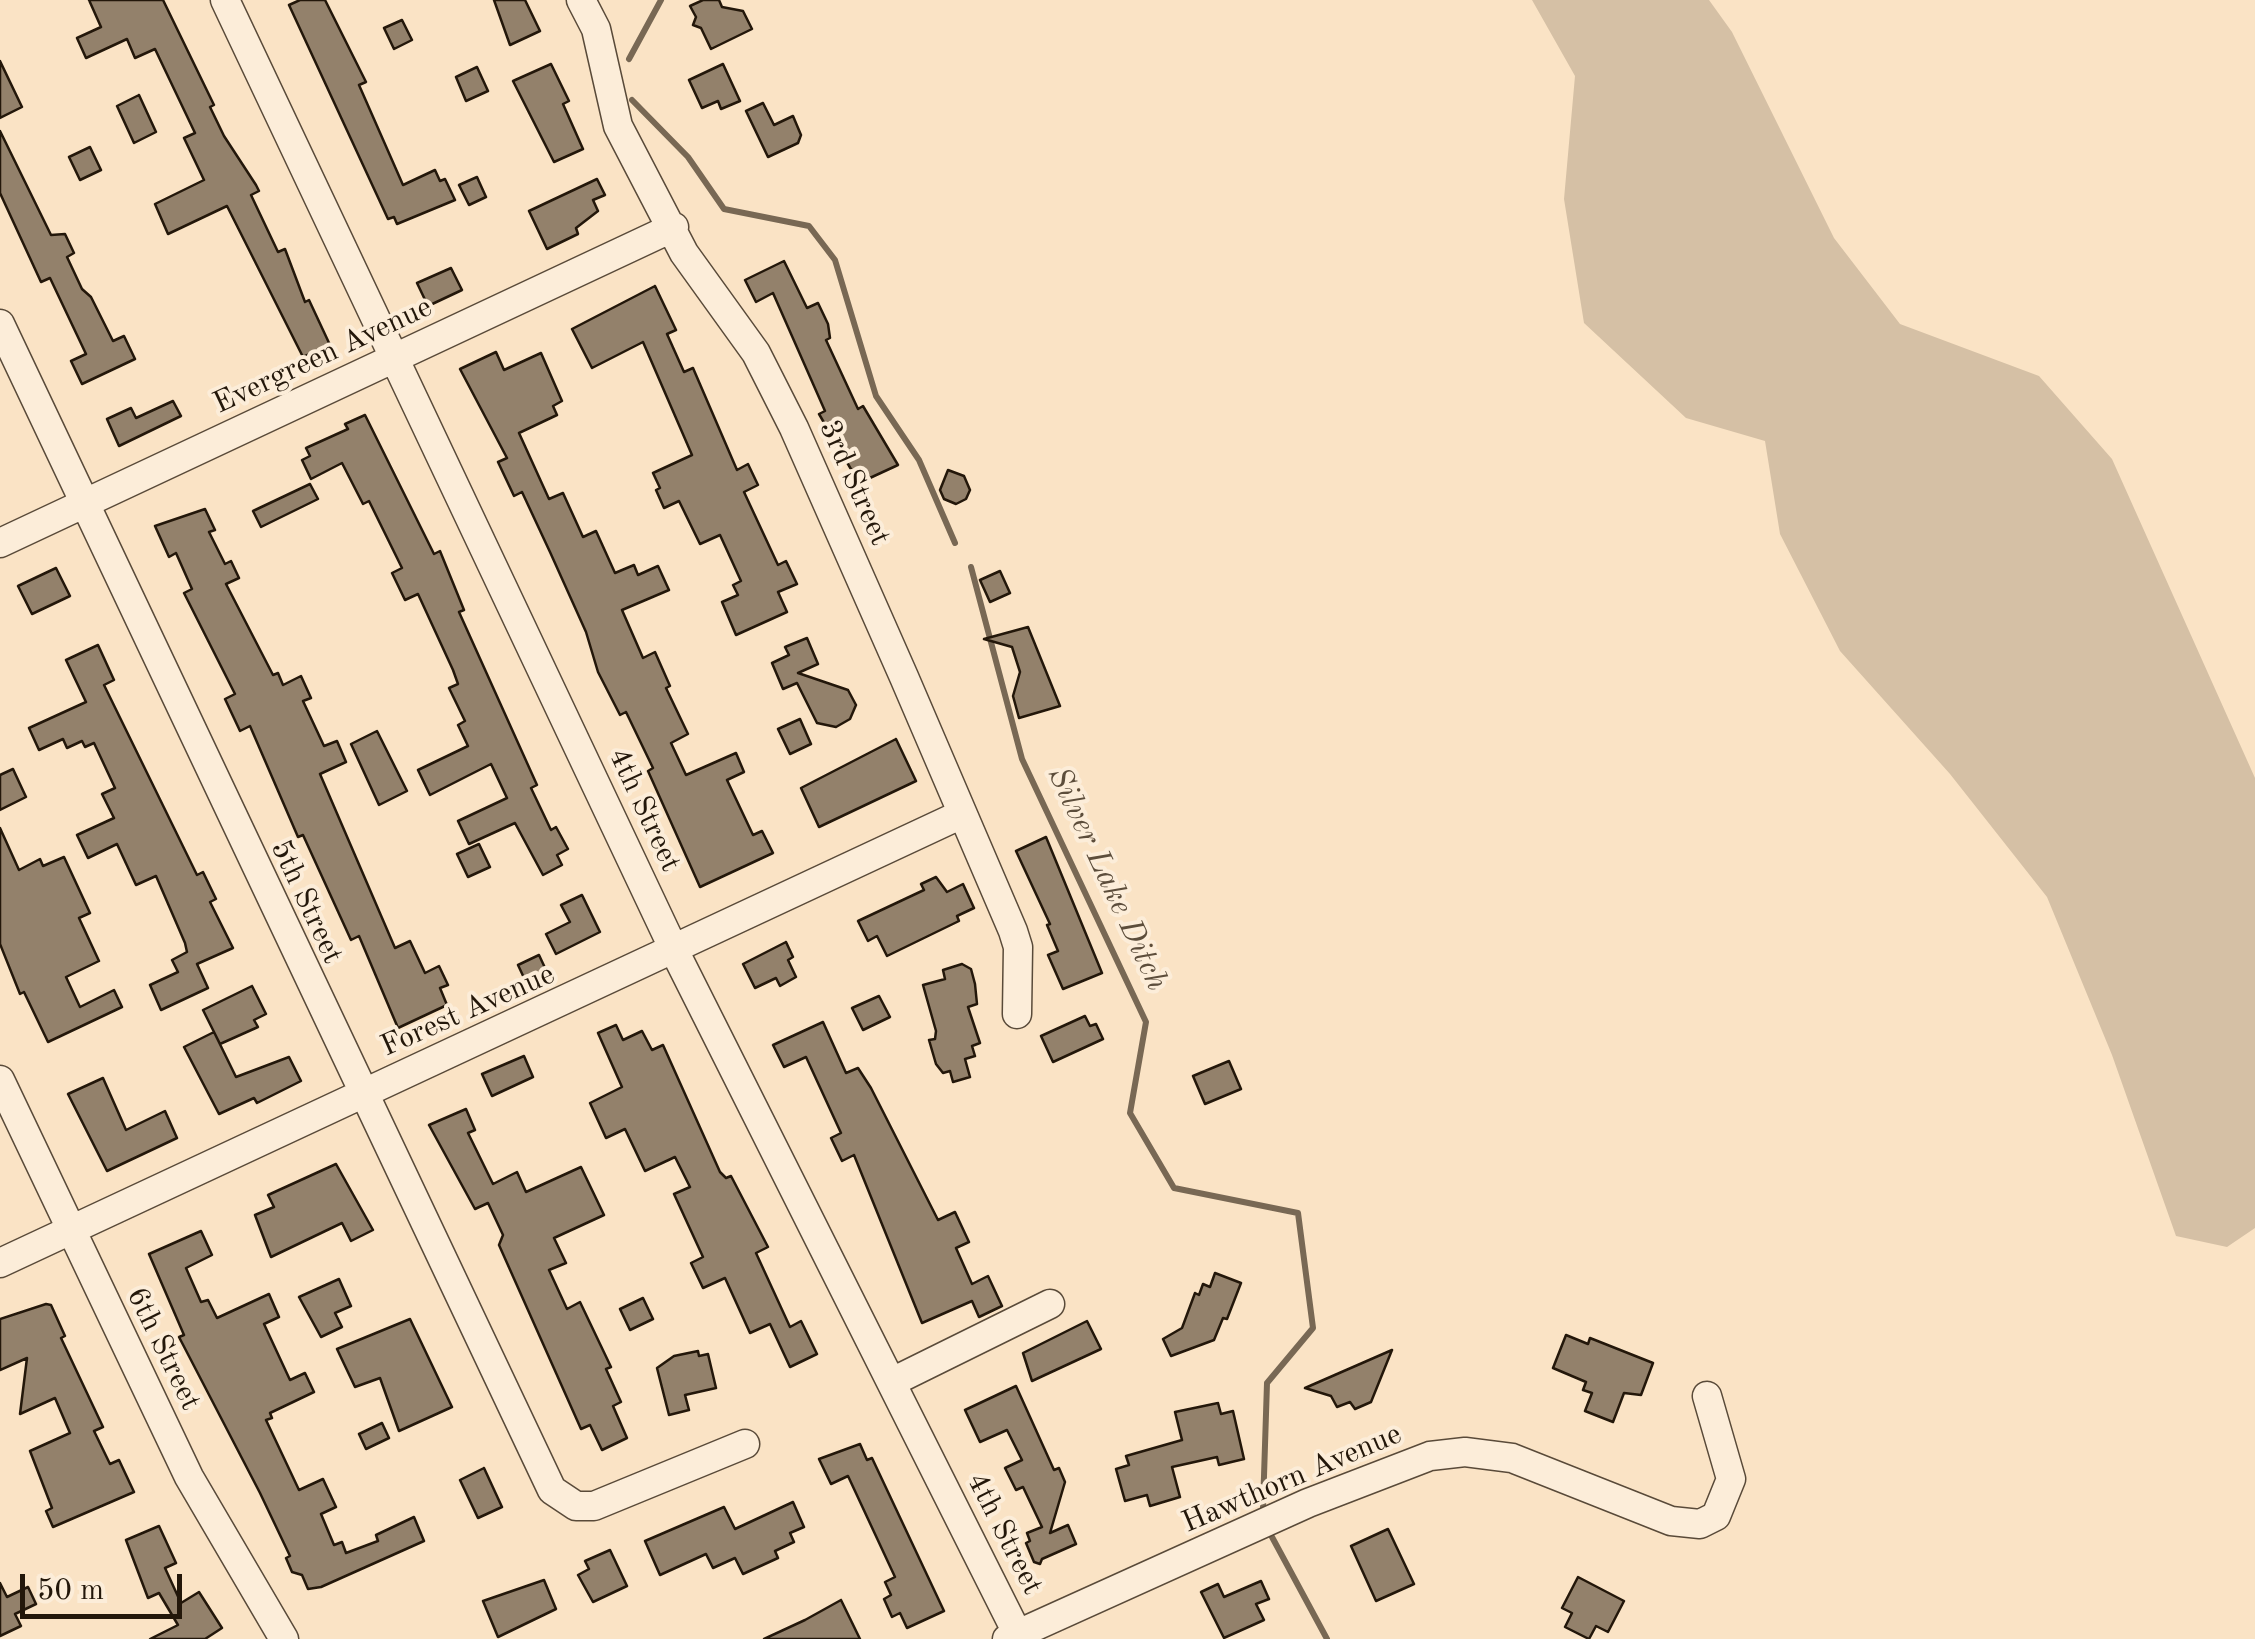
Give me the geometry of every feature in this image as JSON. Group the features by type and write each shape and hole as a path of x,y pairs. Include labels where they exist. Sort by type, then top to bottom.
{"street":[{"name":"4th Street","path":"225,0 675,952 892,1382 1015,1637"},
{"name":"3rd Street","path":"582,0 596,30 618,126 684,253 756,353 794,428 1013,930 1018,947 1017,1014"},
{"name":"Evergreen Avenue","path":"0,543 674,228"},
{"name":"5th Street","path":"0,324 361,1094 552,1490 565,1502 594,1506 745,1444"},
{"name":"Forest Avenue","path":"0,1263 675,952 962,814"},
{"name":"6th Street","path":"0,1080 189,1477 284,1639"},
{"path":"892,1382 1050,1304"},
{"name":"Hawthorn Avenue","path":"1015,1637 1294,1509 1430,1456 1465,1452 1512,1458 1670,1521 1700,1524 1716,1516 1731,1479 1708,1396"}],"shaded area":[{"path":"1532,0 1709,0 1732,32 1834,238 1900,324 2039,376 2112,459 2255,778 2255,1228 2227,1247 2176,1236 2112,1055 2047,897 1950,774 1840,651 1780,534 1765,441 1686,418 1584,323 1564,199 1575,76"}],"building":[{"path":"89,0 163,0 214,105 210,107 224,136 259,191 251,195 278,252 285,249 305,302 309,300 330,345 303,357 227,206 168,234 155,204 204,180 184,138 195,133 155,49 135,58 127,39 86,58 77,38 101,27"},
{"path":"300,0 325,0 366,82 359,85 403,185 435,170 440,181 445,179 455,200 397,224 394,217 388,219 289,5"},
{"path":"494,0 525,0 540,31 510,45"},
{"path":"703,0 719,0 722,7 743,11 752,29 711,49 701,28 693,25 696,17 690,6"},
{"path":"402,20 412,40 394,49 384,28"},
{"path":"0,61 22,107 0,118"},
{"path":"551,64 569,101 563,104 583,149 554,162 513,81"},
{"path":"723,64 740,101 721,109 718,101 702,108 689,80"},
{"path":"477,67 488,91 466,101 456,77"},
{"path":"139,95 156,132 134,143 117,106"},
{"path":"763,103 774,125 793,116 801,135 798,143 768,157 746,111"},
{"path":"0,131 51,235 65,234 74,253 67,257 82,289 91,297 113,341 124,336 135,359 82,384 71,361 86,354 50,278 41,282 0,193"},
{"path":"90,147 101,170 80,180 69,157"},
{"path":"477,177 486,197 469,205 459,185"},
{"path":"597,179 605,195 593,200 598,211 576,228 578,234 547,249 529,211"},
{"path":"784,261 807,308 818,303 828,324 830,338 826,340 858,409 863,406 898,465 859,483 819,414 825,411 773,293 756,302 745,280"},
{"path":"451,268 462,290 428,306 417,283"},
{"path":"655,286 676,330 667,334 684,372 693,368 737,470 748,464 758,485 744,492 778,565 786,561 797,584 778,592 787,612 736,635 722,602 738,595 733,585 741,581 720,535 700,544 679,501 664,508 656,490 660,488 653,473 692,455 643,342 592,368 572,329"},
{"path":"496,352 504,370 541,353 562,401 553,406 557,415 519,433 549,499 563,493 583,537 596,531 615,573 634,565 638,575 658,566 669,590 622,610 643,658 655,652 670,686 666,688 688,734 671,743 686,775 736,753 744,772 727,780 753,835 762,831 773,853 700,887 648,771 653,768 626,712 620,715 598,672 586,632 550,552 522,492 514,496 498,462 507,458 460,369"},
{"path":"173,401 181,416 119,446 107,419 131,408 136,418"},
{"path":"365,415 434,554 440,551 464,610 459,612 537,785 531,788 551,830 556,827 568,849 557,855 562,865 543,875 515,823 469,844 458,821 507,798 491,764 430,795 418,770 468,746 458,725 465,721 449,688 458,684 453,670 418,594 405,600 392,573 402,568 369,501 363,504 342,463 311,479 302,460 310,456 306,448 348,429 345,424"},
{"path":"948,470 964,476 970,490 966,499 956,504 944,499 940,490"},
{"path":"310,484 318,499 261,527 253,511"},
{"path":"205,509 215,530 209,532 225,564 231,561 239,578 226,584 273,675 278,673 283,685 301,676 311,698 303,701 324,746 337,741 346,762 320,774 395,948 410,941 425,973 439,966 448,985 440,988 447,1005 398,1028 359,936 351,940 303,835 298,837 250,726 240,731 225,699 235,694 184,593 192,589 176,553 169,557 155,526"},
{"path":"56,568 70,596 32,614 18,586"},
{"path":"1000,571 1010,593 990,602 980,580"},
{"path":"1028,627 1060,706 1019,718 1013,696 1020,672 1012,647 984,639"},
{"path":"807,638 818,664 798,673 848,690 856,705 850,719 836,727 817,723 797,683 783,689 772,663 789,655 785,647"},
{"path":"98,645 114,680 104,685 197,875 203,872 216,899 210,902 233,948 197,964 208,988 161,1010 150,985 178,972 172,960 187,952 185,943 156,876 136,885 117,844 88,858 77,835 114,818 102,794 115,788 94,743 85,747 82,741 67,748 63,739 39,750 29,728 86,702 66,660"},
{"path":"800,719 811,744 790,754 778,729"},
{"path":"377,731 407,791 379,805 351,744"},
{"path":"896,739 916,781 819,827 801,788"},
{"path":"13,769 26,797 0,810 0,775"},
{"path":"0,828 19,870 40,859 43,866 64,857 90,913 79,918 99,961 66,977 80,1007 114,990 122,1007 48,1042 24,992 20,994 0,944"},
{"path":"1046,837 1102,973 1063,989 1048,955 1058,951 1047,925 1050,924 1016,851"},
{"path":"479,844 490,867 468,877 457,854"},
{"path":"936,877 947,892 963,884 974,908 957,916 959,921 887,956 877,936 868,941 858,921 924,890 921,884"},
{"path":"582,895 600,932 556,954 546,934 570,922 561,905"},
{"path":"786,942 793,957 788,960 796,977 780,986 776,978 755,988 743,964"},
{"path":"539,955 546,970 525,980 518,965"},
{"path":"962,964 971,969 975,984 977,1004 968,1007 980,1043 972,1046 975,1056 965,1059 970,1077 953,1082 950,1071 943,1073 936,1064 929,1040 935,1039 936,1031 923,985 945,979 943,970"},
{"path":"252,986 266,1014 254,1020 258,1027 220,1044 203,1010"},
{"path":"879,996 890,1017 863,1030 852,1008"},
{"path":"1085,1016 1090,1026 1096,1024 1103,1039 1053,1062 1041,1036"},
{"path":"823,1022 846,1073 858,1068 871,1088 938,1220 955,1212 969,1242 956,1248 972,1284 988,1276 1002,1306 979,1317 972,1301 922,1323 854,1155 842,1161 831,1138 841,1133 806,1057 784,1067 773,1045"},
{"path":"616,1025 623,1040 642,1031 652,1050 663,1045 720,1172 726,1178 731,1176 768,1247 756,1253 790,1327 801,1321 817,1354 790,1367 770,1324 750,1333 725,1278 703,1288 691,1263 703,1257 674,1194 690,1187 675,1157 645,1171 625,1129 606,1138 590,1103 622,1087 598,1033"},
{"path":"214,1032 236,1077 289,1057 301,1081 257,1103 254,1098 219,1114 184,1047"},
{"path":"524,1056 533,1077 492,1096 482,1074"},
{"path":"1229,1061 1241,1089 1205,1104 1193,1076"},
{"path":"103,1078 126,1130 165,1111 177,1138 107,1171 68,1094"},
{"path":"466,1109 475,1130 468,1133 493,1184 517,1172 526,1192 581,1167 604,1215 554,1238 566,1263 549,1270 567,1309 580,1302 611,1367 606,1369 621,1402 613,1406 627,1438 602,1450 590,1425 581,1429 499,1245 503,1235 488,1203 475,1209 429,1125"},
{"path":"336,1164 373,1230 351,1241 342,1223 271,1257 255,1215 274,1207 268,1195"},
{"path":"201,1231 212,1255 186,1268 201,1302 208,1300 217,1318 269,1294 279,1317 264,1324 290,1380 305,1373 314,1392 270,1413 272,1418 266,1420 299,1490 323,1479 336,1507 321,1514 334,1545 342,1542 346,1553 378,1541 376,1535 414,1517 424,1541 321,1587 308,1589 302,1575 292,1572 286,1558 290,1556 260,1493 179,1337 184,1335 149,1254"},
{"path":"1215,1273 1241,1283 1227,1319 1223,1318 1214,1340 1171,1356 1163,1339 1182,1328 1195,1293 1199,1295 1203,1284 1210,1287"},
{"path":"339,1279 351,1306 335,1313 342,1327 321,1337 299,1297"},
{"path":"643,1298 653,1319 630,1330 620,1309"},
{"path":"51,1305 65,1336 61,1338 103,1427 94,1431 110,1464 119,1460 134,1492 53,1527 46,1511 52,1508 30,1451 70,1433 55,1398 20,1414 27,1358 0,1370 0,1319"},
{"path":"410,1319 452,1407 399,1431 380,1378 355,1387 337,1349"},
{"path":"1087,1321 1101,1349 1032,1381 1023,1353"},
{"path":"1566,1335 1588,1344 1590,1338 1653,1363 1641,1395 1624,1393 1613,1422 1585,1411 1592,1393 1583,1390 1586,1382 1553,1368"},
{"path":"1392,1350 1371,1402 1355,1409 1350,1402 1337,1407 1331,1396 1305,1388"},
{"path":"698,1351 699,1356 708,1354 716,1388 685,1395 689,1410 669,1415 657,1368 674,1356"},
{"path":"1016,1386 1054,1470 1059,1468 1065,1482 1050,1533 1068,1525 1076,1544 1042,1559 1040,1564 1034,1562 1026,1543 1030,1541 1027,1533 1042,1527 1023,1487 1016,1490 1005,1468 1022,1460 1007,1430 980,1442 965,1410"},
{"path":"1218,1403 1221,1414 1233,1411 1244,1459 1219,1465 1217,1457 1172,1467 1180,1497 1150,1506 1147,1495 1125,1501 1116,1469 1129,1465 1126,1456 1182,1440 1175,1412"},
{"path":"382,1423 389,1438 366,1449 359,1434"},
{"path":"860,1444 867,1460 872,1458 944,1611 907,1628 900,1613 892,1617 884,1599 891,1595 885,1582 895,1577 848,1476 831,1484 819,1459"},
{"path":"484,1468 502,1507 478,1518 460,1480"},
{"path":"793,1502 804,1527 790,1533 794,1542 775,1551 778,1558 743,1574 735,1558 713,1568 706,1554 660,1575 645,1541 724,1507 735,1529"},
{"path":"159,1526 176,1563 165,1568 181,1603 199,1592 222,1628 205,1639 150,1639 178,1625 159,1593 148,1598 126,1540"},
{"path":"1388,1529 1414,1584 1376,1601 1351,1546"},
{"path":"610,1550 627,1586 593,1602 578,1575 589,1569 585,1561"},
{"path":"1578,1577 1624,1601 1608,1632 1596,1626 1589,1639 1565,1627 1572,1613 1562,1608"},
{"path":"544,1580 556,1609 498,1637 483,1601"},
{"path":"1261,1581 1269,1599 1256,1604 1264,1620 1224,1638 1201,1592 1218,1584 1224,1597"},
{"path":"0,1583 7,1597 28,1587 36,1604 15,1614 21,1626 0,1636"},
{"path":"841,1600 860,1639 764,1639 805,1620"}],"waterway":[{"name":"Silver Lake Ditch","path":"629,59 661,0"},
{"name":"Silver Lake Ditch","path":"632,100 688,157 724,209 809,226 835,260 876,396 919,460 955,543"},
{"name":"Silver Lake Ditch","path":"971,567 1022,759 1146,1022 1130,1113 1174,1188 1298,1213 1313,1328 1267,1383 1263,1507"},
{"name":"Silver Lake Ditch","path":"1272,1537 1327,1639"}]}
